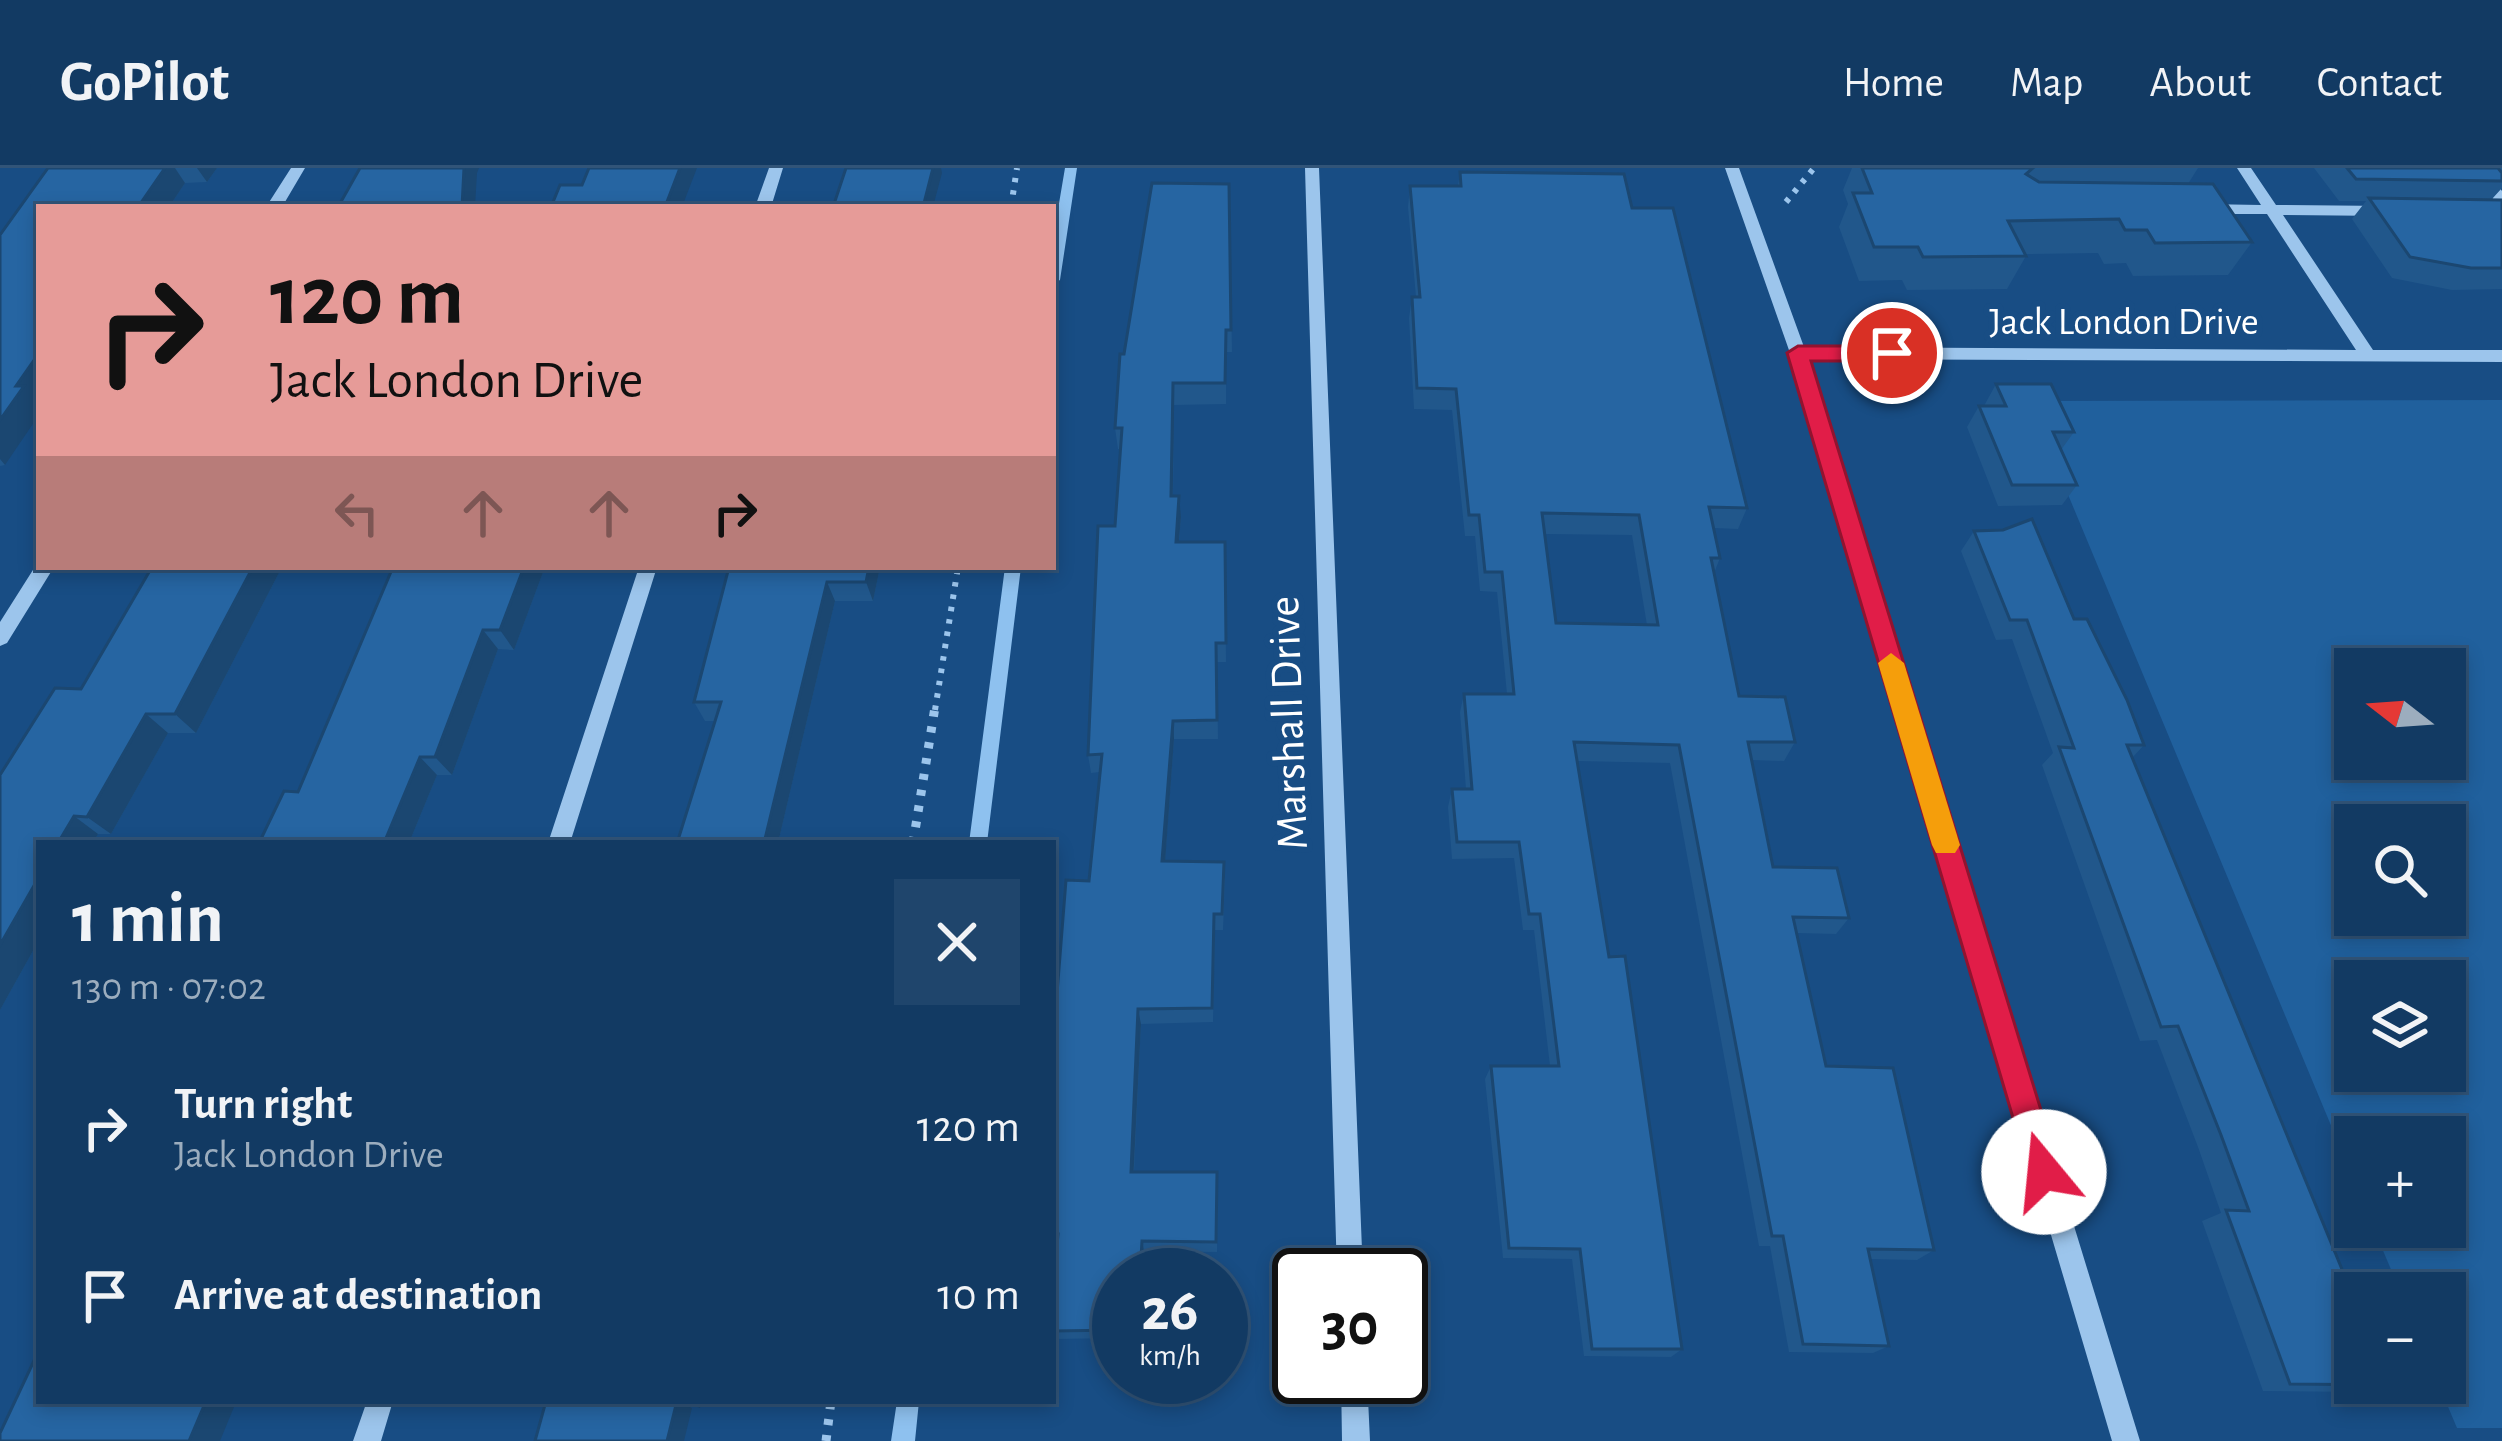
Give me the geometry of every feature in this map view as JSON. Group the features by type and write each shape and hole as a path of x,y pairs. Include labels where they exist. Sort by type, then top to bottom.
{"street":[{"path":"276,204 298,168"},
{"path":"764,204 776,168"},
{"name":"Marshall Drive","path":"1312,168 1349,1248"},
{"path":"1732,168 1798,353 2126,1441"},
{"path":"2244,168 2369,356"},
{"path":"2475,168 2502,201"},
{"path":"2181,209 2410,212"},
{"path":"2479,212 2502,212"},
{"name":"Jack London Drive","path":"1798,353 2502,356"},
{"path":"0,638 43,570"},
{"path":"560,840 647,570"},
{"path":"367,1441 379,1404"},
{"path":"1355,1404 1356,1441"}],"path":[{"path":"1011,204 1017,168"},
{"path":"1788,209 1785,197 1814,168"},
{"path":"913,840 958,570"},
{"path":"826,1441 831,1404"}],"shaded area":[{"path":"2502,400 2502,1428 2457,1428 2447,1404 2466,1404 2466,1272 2392,1272 2382,1248 2466,1248 2466,1116 2334,1116 2334,1133 2029,401"}],"building":[{"path":"48,168 165,168 140,204 36,204 36,357 16,386 24,386 0,420 0,235"},
{"path":"360,168 464,168 462,204 340,204"},
{"path":"589,168 680,168 666,204 552,204 560,185 582,185"},
{"path":"846,168 933,168 924,204 834,204"},
{"path":"1862,168 2033,168 2026,174 2039,182 2213,184 2252,242 2155,243 2147,230 2125,230 2119,219 2008,221 2026,256 1923,257 1918,247 1874,247 1853,193 1872,193"},
{"path":"2347,168 2498,168 2502,181 2356,179"},
{"path":"1460,172 1624,174 1632,208 1673,208 1747,508 1709,507 1720,558 1711,558 1739,696 1785,697 1795,742 1748,742 1773,867 1837,868 1849,918 1793,917 1826,1066 1893,1068 1934,1250 1868,1249 1889,1346 1803,1344 1783,1236 1772,1236 1679,745 1574,742 1609,957 1625,956 1682,1349 1592,1349 1580,1249 1509,1248 1491,1066 1559,1066 1540,914 1529,914 1519,842 1457,842 1452,789 1472,789 1464,694 1514,694 1502,572 1485,572 1479,515 1469,515 1456,389 1417,388 1412,297 1420,297 1410,186 1461,186","holes":["1542,513 1639,515 1658,625 1556,623"]},
{"path":"1152,183 1229,184 1231,330 1226,330 1225,383 1173,383 1171,496 1179,496 1176,542 1225,542 1226,643 1216,643 1217,720 1173,721 1162,861 1224,862 1222,914 1214,914 1212,1008 1138,1009 1131,1172 1217,1172 1216,1242 1142,1241 1142,1248 1092,1248 1092,1330 1056,1331 1056,1006 1066,880 1089,881 1102,754 1088,755 1098,526 1115,526 1122,428 1115,428 1120,354 1124,354"},
{"path":"2369,198 2502,200 2502,268 2471,268 2410,257"},
{"path":"1996,384 2051,384 2074,432 2053,432 2077,485 2012,485 1979,406 2006,406"},
{"path":"2032,519 2074,619 2087,619 2127,700 2144,745 2127,745 2343,1272 2334,1272 2334,1384 2290,1384 2226,1210 2249,1211 2221,1135 2178,1026 2161,1027 2059,747 2074,748 2027,620 2010,620 1974,531 2003,530"},
{"path":"150,570 251,570 175,714 146,714 87,817 74,816 60,840 36,840 36,882 0,945 0,775 55,688 81,689"},
{"path":"392,570 523,570 500,630 483,630 435,757 420,757 385,840 260,840 284,791 298,792"},
{"path":"728,570 868,570 866,582 827,582 765,840 678,840 721,702 694,702"},
{"path":"36,1356 36,1404 205,1404 189,1441 0,1441"},
{"path":"545,1404 676,1404 667,1441 535,1441"}],"waterway":[{"path":"1056,261 1071,168"},
{"path":"978,840 1013,570"},
{"path":"903,1441 908,1404"}],"slow traffic":[{"path":"1891,663 1946,845"}],"route":[{"path":"1892,353 1798,353 2044,1172"}]}
